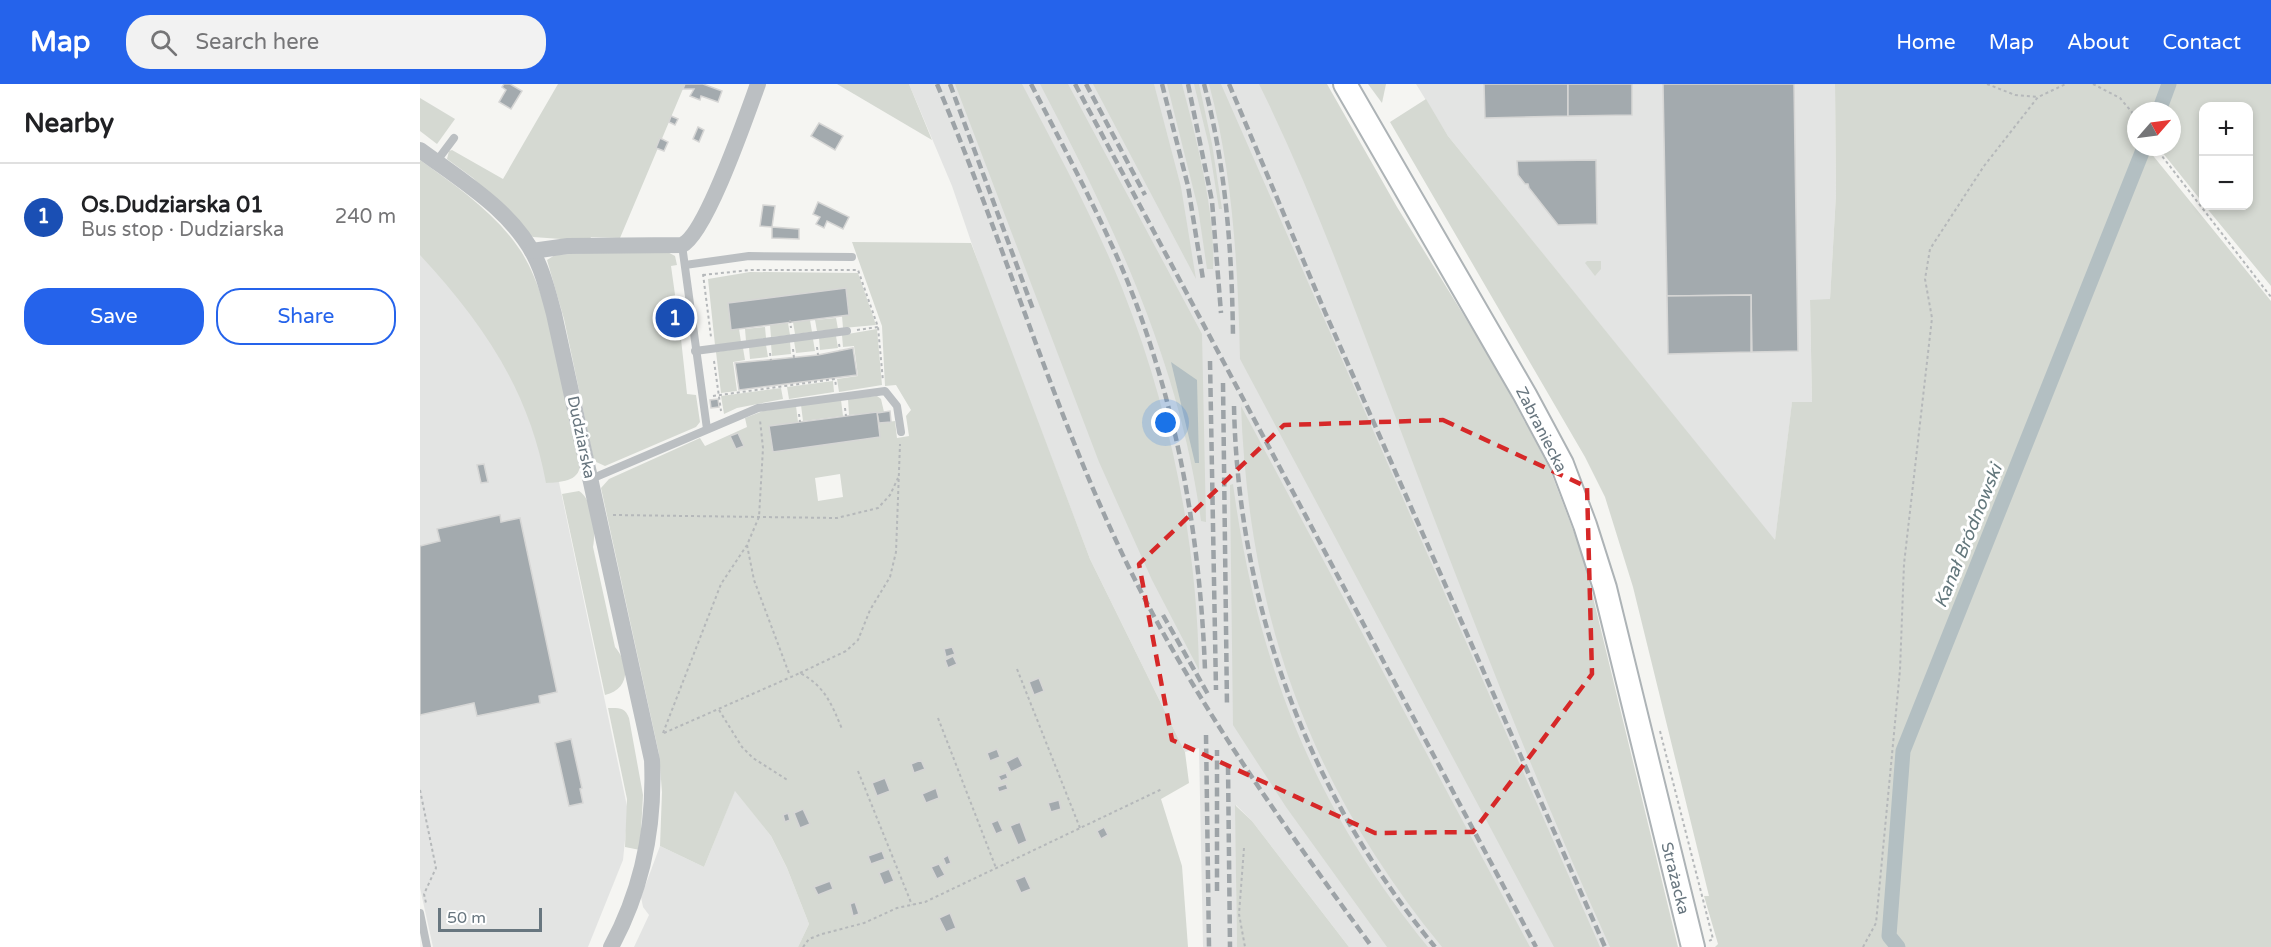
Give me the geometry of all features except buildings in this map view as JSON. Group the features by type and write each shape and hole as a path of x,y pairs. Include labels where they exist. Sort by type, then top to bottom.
{"main road":[{"name":"Zabraniecka","path":"1345,84 1526,395 1562,464 1605,588 1659,808"},
{"name":"Strażacka","path":"1659,808 1693,947"}],"street":[{"path":"420,150 495,207 532,251 568,246 682,245 691,239 701,222 758,84"},
{"name":"Dudziarska","path":"532,251 554,314 651,760 653,798 646,859 632,901 611,947"}],"lane":[{"path":"436,162 454,138"},
{"path":"682,245 707,429"},
{"path":"685,265 749,256 852,257"},
{"path":"695,351 847,331"},
{"path":"591,479 758,408 885,391 897,406 901,432"},
{"path":"420,912 427,947"}],"path":[{"path":"1987,84 2015,95 2038,97"},
{"path":"1863,947 1876,923 1900,670 1904,564 1924,363 1932,318 1924,279 1930,249 1984,166 2038,97 2066,84"},
{"path":"2093,84 2120,98 2127,106"},
{"path":"2162,156 2271,297"},
{"path":"703,275 750,270 858,270 878,327 885,391"},
{"path":"847,331 878,327"},
{"path":"701,397 835,379 838,397"},
{"path":"651,760 721,584 747,545 759,517 763,448 758,408"},
{"path":"663,733 800,673 846,651 858,640 870,609 890,577 896,552 901,432"},
{"path":"598,515 837,518 860,515 878,508 890,495 898,478"},
{"path":"747,545 754,580 790,676"},
{"path":"1017,669 1080,828"},
{"path":"800,673 811,678 828,694 842,729"},
{"path":"719,710 742,747 753,758 789,781"},
{"path":"938,718 996,868"},
{"path":"858,771 912,905"},
{"path":"803,947 809,939 822,934 864,923 897,908 925,902 1162,789"},
{"path":"420,790 436,868 424,894 427,904"},
{"path":"1244,848 1239,914 1245,947"}],"highlighted area":[{"path":"1443,420 1587,487 1592,674 1473,832 1375,833 1172,740 1139,564 1284,425"}],"shaded area":[{"path":"558,84 685,84 620,238 591,237 589,241 533,237 527,234 473,178 447,159 449,151 452,150 503,179"},
{"path":"837,84 909,84 932,140"},
{"path":"909,84 1275,84 1670,947 1349,947 1252,821 1236,805 1237,947 1203,947 1199,748 1185,752 1090,559 989,294 952,186"},
{"path":"955,84 1022,84 1087,210 1122,288 1154,380 1178,476 1193,572 1199,670 1152,580 1099,462"},
{"path":"1040,84 1068,84 1202,334 1206,522 1201,521 1191,463 1177,406 1140,296 1093,189"},
{"path":"1093,84 1154,84 1181,187 1196,279"},
{"path":"1167,84 1182,84 1193,128 1208,200 1213,269 1207,269 1198,208"},
{"path":"1194,84 1199,84 1212,144 1222,209 1219,209 1209,146"},
{"path":"1209,84 1221,84 1600,947 1554,947 1240,359 1233,221 1224,152"},
{"path":"1259,84 1327,84 1397,207 1492,361 1549,467 1583,556 1678,947 1610,947 1500,688 1316,211"},
{"path":"1368,84 1386,84 1382,103"},
{"path":"1416,84 1835,84 1836,194 1830,300 1810,300 1812,402 1792,403 1775,541 1448,136"},
{"path":"1835,84 2271,84 2271,286 2208,210 2253,210 2253,102 2199,102 2199,198 2165,156 2181,156 2181,102 2127,102 2127,156 2153,156 2271,301 2271,947 1715,947 1718,944 1704,896 1709,896 1633,587 1605,497 1585,457 1390,122 1426,99 1448,136 1775,540 1792,402 1812,402 1810,300 1830,299 1836,194"},
{"path":"420,98 455,119 437,144 420,131"},
{"path":"420,160 447,179 497,222 518,247 530,267 557,352 580,465 576,475 568,480 546,483 528,418 500,360 464,306 420,255"},
{"path":"420,177 543,406 628,811 623,860 588,947 433,947 420,888"},
{"path":"852,242 971,243 1090,559 1185,752 1189,783 1161,799 1182,866 1188,947 798,947 809,924 787,868 771,836 735,791 704,867 660,846 662,792 659,754 601,488 609,479 700,438 705,446 747,427 745,418 763,411 796,406 798,422 769,426 773,452 880,437 879,423 895,421 897,438 909,436 906,416 911,410 896,385 885,386 882,326","holes":["840,474 843,497 818,501 815,478"]},
{"path":"660,248 675,256 677,265 671,266 677,309 672,310 676,339 681,339 687,394 696,395 700,422 696,427 605,466 594,461 564,319 547,260 555,255"},
{"path":"1601,261 1601,269 1595,276 1585,263"},
{"path":"750,272 858,273 876,325 843,328 842,316 849,314 845,288 728,303 731,329 739,329 741,342 715,345 708,279"},
{"path":"836,318 838,329 817,331 815,320"},
{"path":"810,320 812,332 795,334 793,322"},
{"path":"788,323 790,335 771,337 770,325"},
{"path":"765,327 766,338 746,341 745,329"},
{"path":"877,329 882,385 839,392 837,379 858,376 854,346 843,347 842,335"},
{"path":"836,336 838,348 820,350 819,338"},
{"path":"813,339 815,351 796,353 794,341"},
{"path":"790,342 791,354 772,356 771,344"},
{"path":"766,345 768,357 750,359 749,347"},
{"path":"743,348 745,360 733,362 737,391 721,393 716,352"},
{"path":"1171,362 1197,380 1199,463 1195,463"},
{"path":"833,381 834,392 789,399 787,387"},
{"path":"781,388 783,399 737,408 724,414 721,396"},
{"path":"877,396 881,399 884,412 849,415 848,399"},
{"path":"841,400 843,416 803,421 801,405"},
{"path":"1241,406 1530,947 1442,947 1396,886 1356,824 1322,760 1295,694 1273,627 1257,556 1246,483"},
{"path":"1233,484 1257,612 1296,730 1322,786 1352,840 1388,894 1428,947 1387,947 1286,807 1233,725 1230,485"},
{"path":"579,491 591,509 594,525 593,547 615,647 625,669 625,676 619,688 605,695 562,494"},
{"path":"608,708 623,710 629,718 643,795 640,850 625,847 627,799"},
{"path":"735,790 771,836 787,868 809,924 798,947 634,947 649,915 643,907 641,897 660,846 704,867"},
{"path":"1235,805 1252,821 1349,947 1237,947"}],"waterway":[{"name":"Kanał Bródnowski","path":"2162,102 2169,84"},
{"name":"Kanał Bródnowski","path":"1898,947 1889,936 1903,751 2141,156"}],"railway":[{"path":"937,84 982,196 1066,423 1113,534 1140,589 1169,643 1232,747 1372,947"},
{"path":"950,84 1034,312"},
{"path":"1031,84 1116,255 1145,327 1160,375 1183,471 1191,520 1198,570 1205,670"},
{"path":"1075,84 1536,947"},
{"path":"1086,84 1145,195"},
{"path":"1162,84 1188,186 1203,279"},
{"path":"1188,84 1212,201 1221,313"},
{"path":"1204,84 1223,178 1231,273 1233,337"},
{"path":"1229,84 1325,312 1605,947"},
{"path":"1210,361 1216,690"},
{"path":"1223,383 1227,707"},
{"path":"1234,406 1239,480 1249,553 1266,624 1288,694 1317,761 1351,826 1390,888 1435,947"},
{"path":"1163,615 1209,696"},
{"path":"1206,735 1209,947"},
{"path":"1217,750 1217,891"},
{"path":"1228,766 1230,947"}],"place":[{"name":"Os.Dudziarska 01","path":"675,318"}]}
